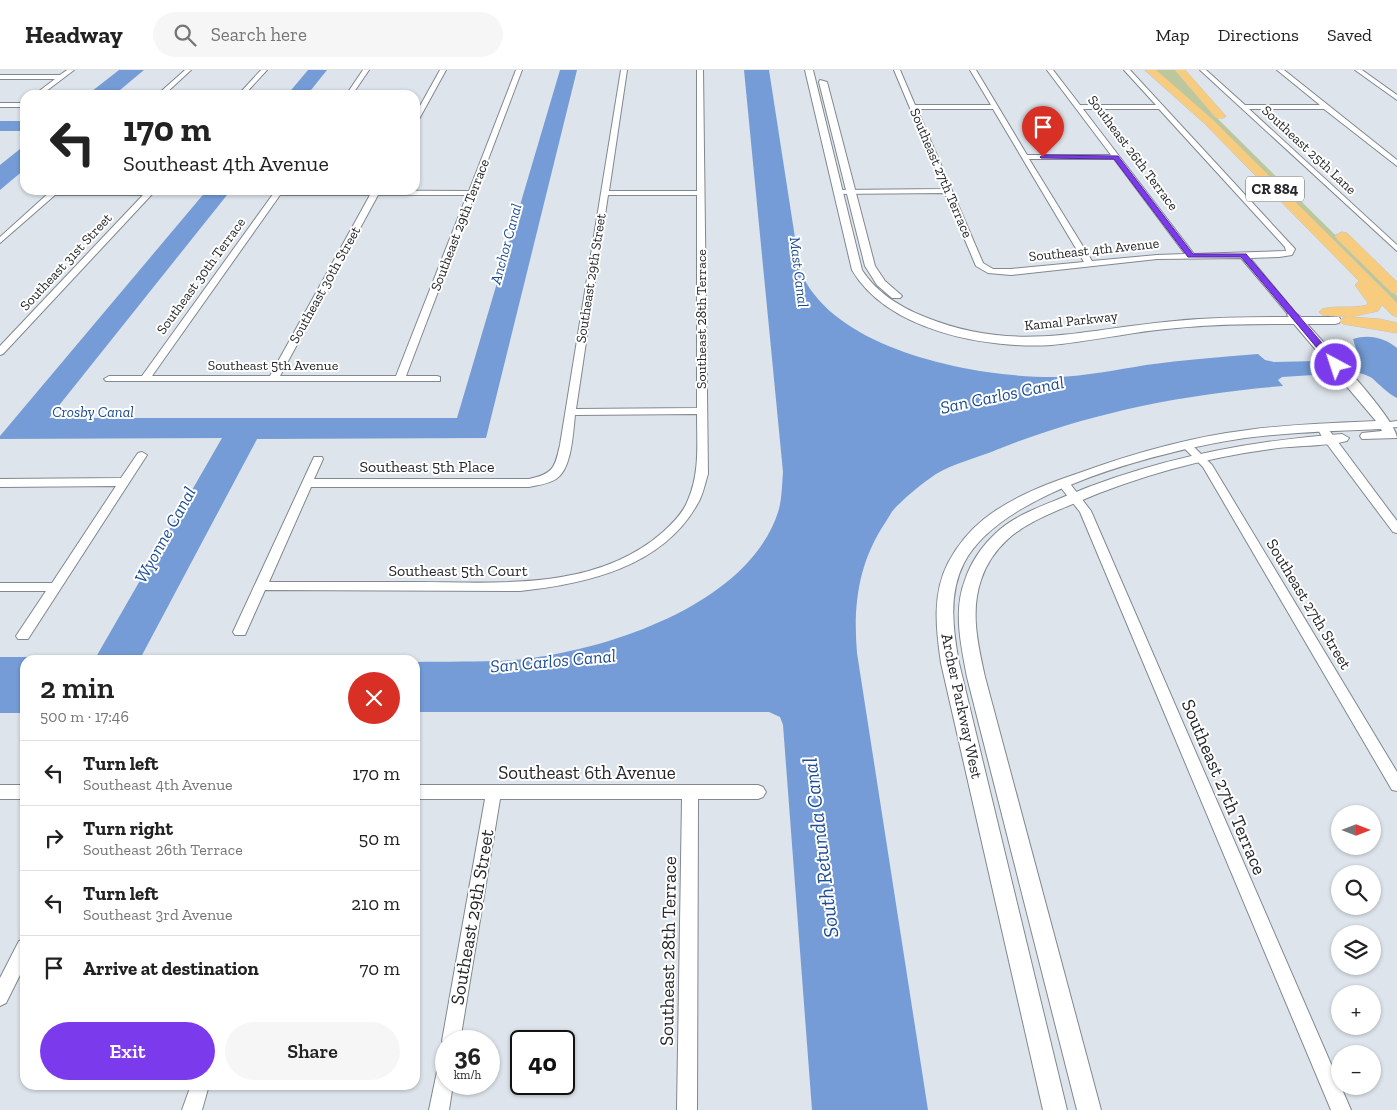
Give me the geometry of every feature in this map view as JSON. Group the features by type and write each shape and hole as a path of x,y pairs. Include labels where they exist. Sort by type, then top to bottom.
{"highway":[{"name":"CR 884","path":"1150,70 1208,121 1397,312"},
{"name":"CR 884","path":"1180,70 1220,116 1257,153"},
{"path":"1306,220 1310,232 1372,295 1376,303 1373,308 1331,316"},
{"path":"1334,228 1397,290"},
{"path":"1331,316 1397,328"}],"street":[{"path":"44,90 71,70"},
{"path":"166,90 188,70"},
{"path":"246,90 264,70"},
{"path":"352,90 366,70"},
{"path":"420,112 443,70"},
{"name":"Southeast 29th Terrace","path":"400,379 519,70"},
{"name":"Southeast 29th Street","path":"546,479 556,473 561,465 624,70"},
{"name":"Southeast 28th Terrace","path":"648,549 678,524 691,506 699,490 702,474 700,70"},
{"name":"Kamal Parkway","path":"809,70 857,270 866,285 897,309 947,329 989,338 1038,341 1175,324 1294,316"},
{"name":"Kamal Parkway","path":"820,70 870,266 881,284 894,296 914,308 953,322 999,331 1041,332 1177,316 1331,316"},
{"name":"Southeast 27th Terrace","path":"897,70 980,264 990,271"},
{"path":"974,70 1089,263"},
{"name":"Southeast 26th Terrace","path":"1050,70 1191,256"},
{"path":"1127,70 1160,107"},
{"name":"Southeast 25th Lane","path":"1203,70 1397,249"},
{"path":"1280,70 1397,164"},
{"path":"1358,70 1397,98"},
{"path":"1368,70 1397,90"},
{"path":"0,77 62,77"},
{"path":"0,105 20,105"},
{"path":"913,107 995,107"},
{"path":"1078,107 1160,107"},
{"name":"Southeast 4th Avenue","path":"990,271 1011,272 1089,263 1191,256 1279,255 1289,253 1291,249 1288,245 1160,107"},
{"path":"1243,107 1326,107"},
{"path":"1025,157 1116,157"},
{"path":"838,192 949,191"},
{"path":"420,192 472,193"},
{"path":"605,192 701,192"},
{"path":"0,241 51,195"},
{"name":"Southeast 31st Street","path":"0,352 148,195"},
{"name":"Southeast 30th Terrace","path":"145,379 277,195"},
{"name":"Southeast 30th Street","path":"273,379 374,195"},
{"path":"1243,255 1393,430"},
{"name":"Southeast 5th Avenue","path":"108,380 437,379"},
{"path":"570,412 702,412"},
{"name":"Archer Parkway West","path":"1055,1110 950,663 944,616 949,583 956,563 974,537 1009,509 1139,472 1192,451 1263,444 1325,433 1393,430"},
{"path":"1325,433 1397,528"},
{"name":"Southeast 27th Street","path":"1192,451 1207,465 1397,785"},
{"path":"23,636 142,455"},
{"path":"240,632 318,459"},
{"name":"Southeast 5th Place","path":"307,482 529,483 546,479"},
{"path":"0,483 124,482"},
{"name":"Southeast 27th Terrace","path":"1069,491 1085,512 1097,538 1341,1110"},
{"name":"Archer Parkway West","path":"1069,491 1010,530 986,555 973,580 969,594 966,625 976,677 1089,1110"},
{"name":"Southeast 5th Court","path":"260,586 537,586 605,571 648,549"},
{"path":"0,587 55,587"},
{"path":"0,792 20,792"},
{"name":"Southeast 6th Avenue","path":"420,792 758,792"},
{"name":"Southeast 29th Street","path":"453,1030 494,792"},
{"name":"Southeast 28th Terrace","path":"687,1110 690,792"},
{"path":"0,997 20,956"},
{"path":"192,1110 198,1090"},
{"path":"439,1110 442,1095"}],"green space":[{"path":"1155,70 1175,70 1216,117 1397,296 1397,304"}],"water":[{"path":"119,70 144,70 120,90 93,90"},
{"path":"308,70 327,70 311,90 291,90"},
{"path":"560,70 577,70 486,438 257,439 142,655 97,655 222,438 0,439 0,436 203,195 227,195 49,418 457,418"},
{"path":"744,70 769,70 800,270 817,298 843,321 874,340 911,354 949,365 988,372 1056,377 1090,374 1146,365 1258,354 1265,360 1274,362 1317,361 1327,365 1344,365 1359,359 1353,339 1365,337 1382,339 1397,348 1397,398 1368,376 1353,372 1332,371 1329,374 1282,377 1278,380 1283,386 1209,394 1137,407 1031,437 950,467 936,474 916,489 889,516 869,554 859,586 856,619 857,653 928,1110 812,1110 783,725 780,717 769,712 420,712 420,662 519,660 567,652 604,643 641,630 678,614 712,593 741,569 764,541 779,509 783,472"},
{"path":"0,121 20,121 20,131 0,131"},
{"path":"20,149 20,173 0,190 0,165"},
{"path":"0,657 20,657 20,713 0,713"}],"route":[{"path":"1043,157 1116,157 1191,256 1243,255 1336,365"}],"water label":[{"name":"Anchor Canal","path":"506,244"},
{"name":"Mast Canal","path":"799,272"},
{"name":"San Carlos Canal","path":"1002,395"},
{"name":"Crosby Canal","path":"93,412"},
{"name":"Wyonne Canal","path":"165,535"},
{"name":"San Carlos Canal","path":"553,661"},
{"name":"South Retunda Canal","path":"820,848"}]}
